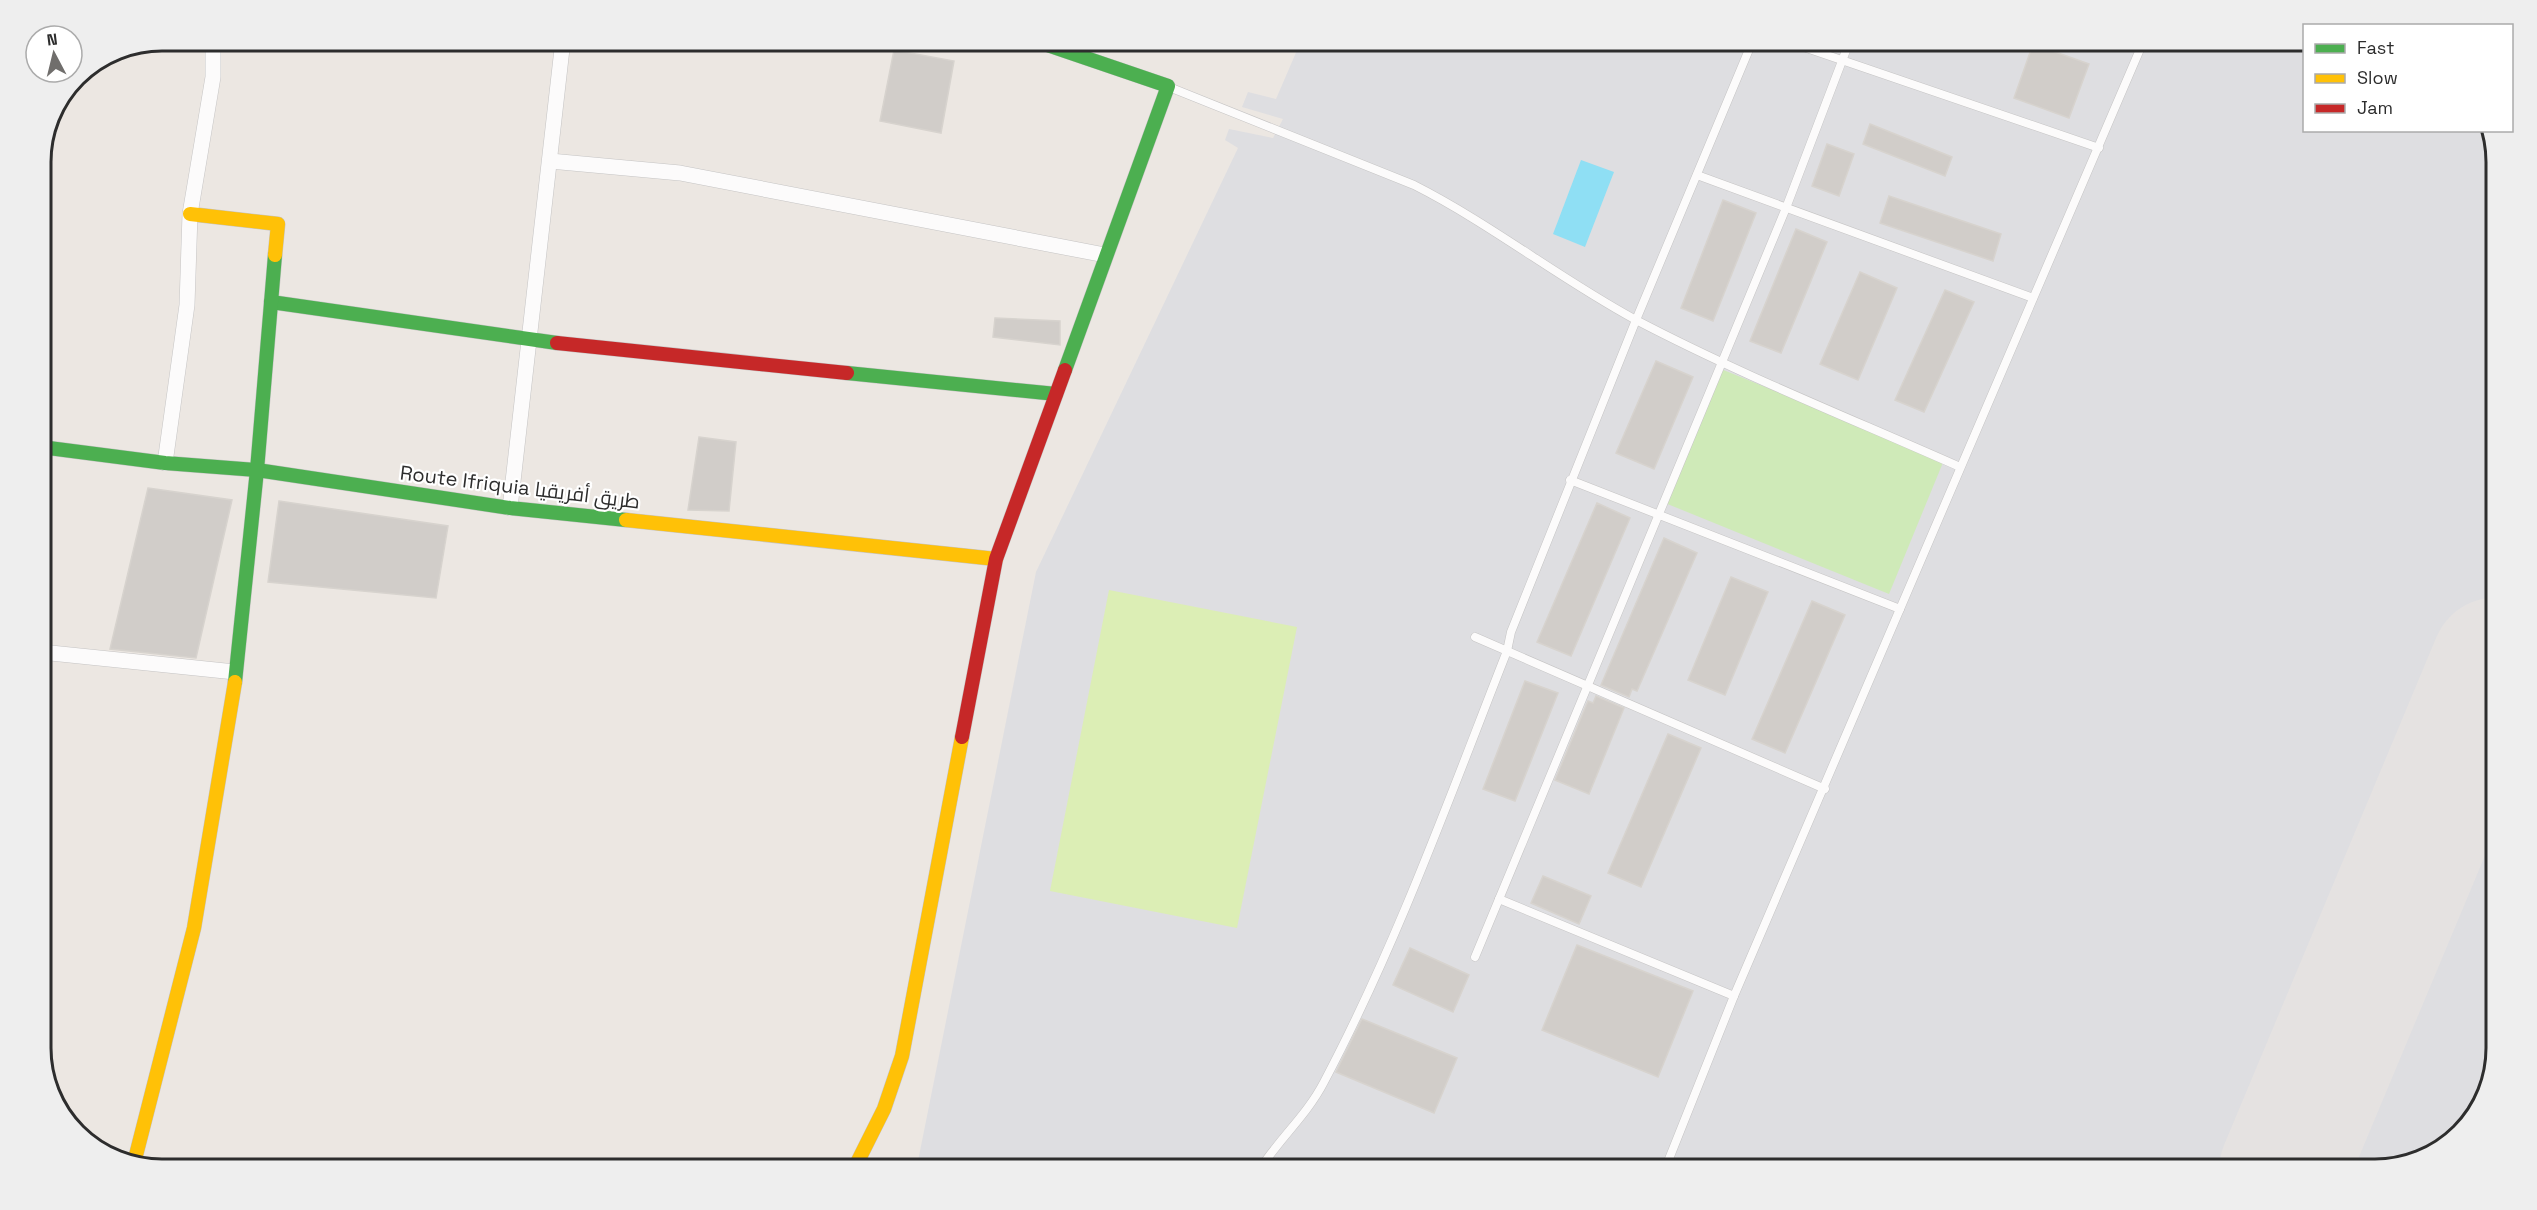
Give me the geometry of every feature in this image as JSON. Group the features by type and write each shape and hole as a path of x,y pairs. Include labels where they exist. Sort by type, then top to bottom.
{"street":[{"path":"165,463 187,305 190,214 213,77 213,51"},
{"path":"510,508 562,51"},
{"path":"859,1159 884,1109 902,1056 996,559 1168,86 1065,51"},
{"path":"550,161 680,173 1106,255"},
{"path":"136,1156 194,928 232,706 257,470 278,224 190,214"},
{"path":"271,302 530,340 1056,394"},
{"name":"Route Ifriquia طريق أفريقيا","path":"51,448 165,463 257,470 510,508 996,559"},
{"path":"51,653 235,672"}],"lane":[{"path":"1269,1159 1301,1118 1324,1082 1406,907 1507,651 1511,632 1570,480 1748,51"},
{"path":"1814,51 2099,148"},
{"path":"1475,957 1786,208 1846,51"},
{"path":"1669,1159 1734,996 1825,789 1960,467 2139,51"},
{"path":"1168,86 1414,184 1452,205 1506,241 1636,320 1960,467"},
{"path":"1697,175 2033,298"},
{"path":"1570,480 1900,609"},
{"path":"1476,637 1825,789"},
{"path":"1500,899 1734,996"}],"shaded area":[{"path":"1297,51 2303,51 2303,132 2482,132 2486,155 2486,1055 2478,1091 2459,1121 2448,1132 2418,1151 2375,1159 918,1159 1036,572 1238,148 1225,140 1229,129 1273,138 1283,119 1242,107 1248,92 1276,99"}],"green space":[{"path":"1721,369 1944,460 1889,594 1665,503"},
{"path":"1109,590 1297,627 1237,928 1050,891"}],"water":[{"path":"1581,160 1614,172 1585,247 1553,234"}],"building":[{"path":"894,51 954,61 941,133 880,121"},
{"path":"2031,51 2053,51 2089,64 2069,118 2014,98"},
{"path":"1870,124 1952,157 1945,176 1863,144"},
{"path":"1827,144 1854,154 1839,196 1812,186"},
{"path":"1889,196 2001,234 1993,261 1880,223"},
{"path":"1723,200 1756,213 1713,321 1681,308"},
{"path":"1796,229 1827,242 1781,353 1750,341"},
{"path":"1860,272 1897,288 1858,380 1820,364"},
{"path":"1945,290 1974,302 1924,412 1895,400"},
{"path":"995,318 1060,321 1060,345 993,337"},
{"path":"1656,361 1693,377 1654,469 1616,453"},
{"path":"699,437 736,442 729,511 688,510"},
{"path":"148,488 232,500 196,658 110,649"},
{"path":"279,501 448,526 436,598 268,582"},
{"path":"1597,503 1630,518 1571,656 1537,642"},
{"path":"1664,538 1697,553 1637,691 1632,689 1629,697 1601,685"},
{"path":"1731,577 1768,592 1725,695 1688,680"},
{"path":"1812,601 1845,615 1785,753 1752,739"},
{"path":"1525,681 1558,693 1515,801 1483,789"},
{"path":"1596,696 1624,708 1589,794 1555,780 1588,701 1593,703"},
{"path":"1668,734 1701,748 1641,887 1608,873"},
{"path":"1543,876 1591,896 1579,924 1531,903"},
{"path":"1577,945 1693,991 1658,1077 1542,1030"},
{"path":"1410,948 1469,975 1453,1012 1393,985"},
{"path":"1362,1019 1457,1058 1434,1113 1336,1072"}],"runway":[{"path":"2288,1159 2486,686"}],"traffic: fast":[{"path":"1065,51 1168,86 1065,370"},
{"path":"235,682 257,470 275,255"},
{"path":"271,302 557,343"},
{"path":"847,373 1056,394"},
{"path":"51,448 165,463 257,470 510,508 626,520"}],"traffic: slow":[{"path":"190,214 278,224 275,255"},
{"path":"626,520 996,559"},
{"path":"136,1156 194,928 235,682"},
{"path":"859,1159 884,1109 902,1056 962,737"}],"traffic: jam":[{"path":"557,343 847,373"},
{"path":"962,737 996,559 1065,370"}]}
